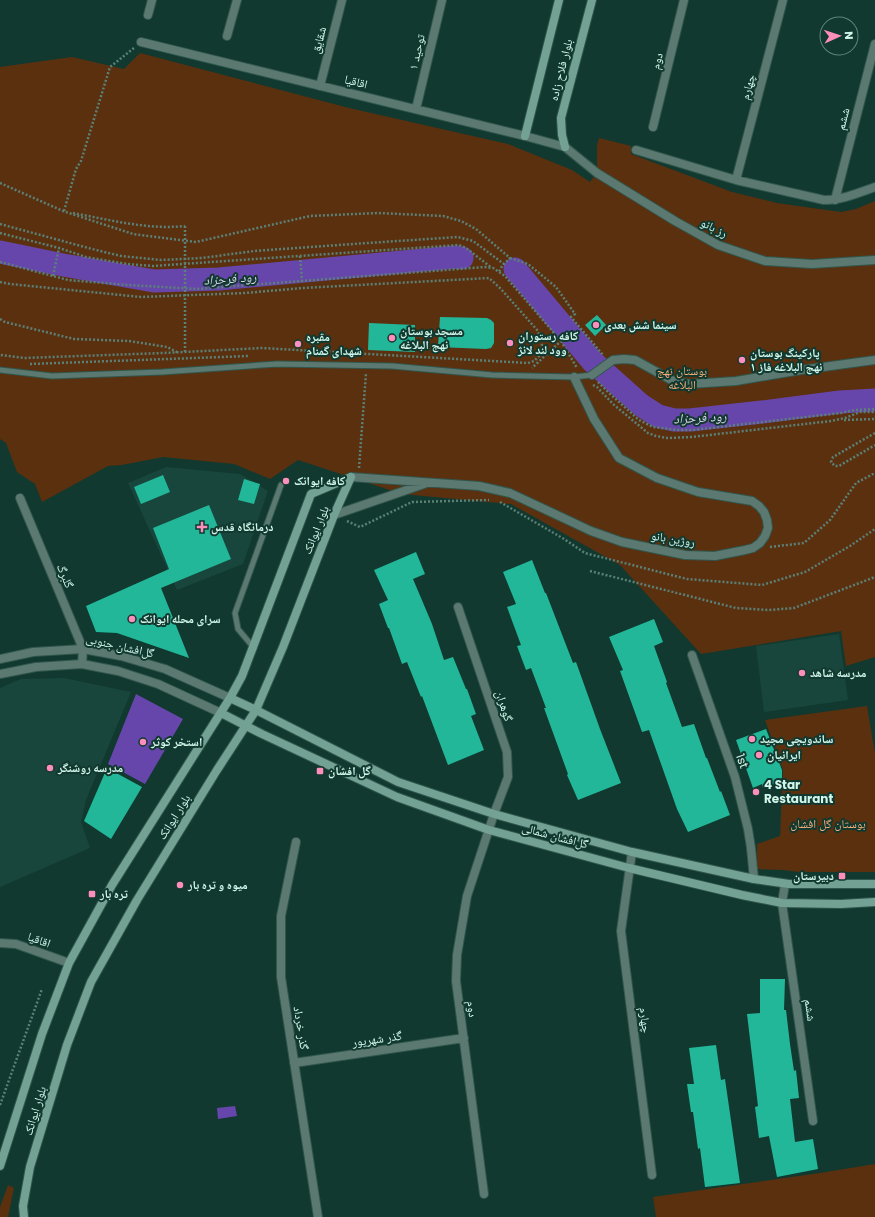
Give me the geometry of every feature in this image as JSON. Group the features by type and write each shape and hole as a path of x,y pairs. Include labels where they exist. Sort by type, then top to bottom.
{"main road":[{"name":"بلوار فلاح زاده","path":"525,136 559,0"},
{"name":"بلوار فلاح زاده","path":"565,147 562,135 561,118 592,0"},
{"name":"بلوار ایوانک","path":"24,1217 23,1206 30,1167 67,1045 92,982 137,900 216,770 256,710 283,647 334,515 355,478"},
{"name":"بلوار ایوانک","path":"0,1166 42,1034 69,963 112,885 221,713 242,676 254,648 311,494 355,478"},
{"name":"گل‌افشان شمالی","path":"230,698 398,782 494,814 632,852 754,879 785,884 875,884"},
{"name":"گل‌افشان شمالی","path":"221,713 397,797 489,830 630,868 782,903 841,904 875,902"},
{"path":"20,1217 23,1206"}],"street":[{"path":"148,16 152,0"},
{"path":"227,36 236,0"},
{"name":"شقایق","path":"320,86 342,0"},
{"name":"توحید ۱","path":"416,109 442,0"},
{"name":"دوم","path":"653,127 684,0"},
{"name":"چهارم","path":"736,180 783,0"},
{"name":"اقاقیا","path":"141,42 565,147"},
{"name":"ششم","path":"835,200 875,44"},
{"name":"رز بانو","path":"565,147 597,173 718,245 765,261 812,264 875,260"},
{"path":"636,150 736,180 824,200 835,200 875,187"},
{"path":"592,375 612,362 624,359 635,360 675,382 690,384 736,381 875,360"},
{"path":"574,377 594,419 619,458 657,478 698,492 752,501 759,506 764,512 768,528 763,540 753,548"},
{"name":"روژین بانو","path":"355,478 478,486 510,493 591,532 622,542 685,555 715,556 753,548"},
{"path":"334,515 428,483"},
{"name":"گلبرگ","path":"20,498 83,649 82,664"},
{"name":"گوهران","path":"458,607 507,752 508,777 489,830"},
{"name":"گل‌افشان جنوبی","path":"0,659 33,652 83,649 121,656 165,669 230,698"},
{"name":"1st","path":"692,655 735,777 749,836 754,879"},
{"path":"0,674 36,667 82,664 118,672 158,684 221,713"},
{"name":"دوم","path":"484,1194 456,981 457,955 467,896 489,830"},
{"name":"گذر خرداد","path":"296,842 281,916 281,978 318,1217"},
{"name":"چهارم","path":"632,852 622,931 652,1174"},
{"name":"ششم","path":"785,884 782,903 813,1120"},
{"name":"اقاقیا","path":"0,943 16,944 69,963"},
{"name":"گذر شهریور","path":"294,1063 464,1038"}],"lane":[{"path":"0,370 52,376 162,372 276,364 392,366 492,375 574,377 592,375"},
{"path":"254,648 238,629 235,613 281,485"}],"path":[{"path":"63,211 76,169 81,161 110,67 141,42"},
{"path":"0,183 63,211 133,234 196,242 310,216 378,213 443,216 462,221 476,229 510,258 528,264 556,287 575,314 571,317 612,362"},
{"path":"63,211 138,225 171,228 185,226 185,352"},
{"path":"0,224 128,257 161,260 202,258 254,251 458,238 473,241 504,264"},
{"path":"0,233 59,248 86,257 127,264 153,266 459,245 466,248 505,276 561,341 584,376 613,404 648,433 667,438 692,437 835,420 860,412 875,412"},
{"path":"53,275 59,248"},
{"path":"300,256 302,281"},
{"path":"499,272 510,258"},
{"path":"0,262 68,280 128,285 197,288 485,267 493,268"},
{"path":"0,282 141,297 245,293 303,288 489,278 500,288 538,331 542,345 539,356 534,361 528,363 262,348 179,353 24,358 0,355"},
{"path":"0,319 5,322 74,339 129,341 168,347 179,353"},
{"path":"528,368 533,368 561,341"},
{"path":"23,364 250,356"},
{"path":"355,478 366,366"},
{"path":"592,375 609,393 639,420 654,427 666,429 693,430 721,428 855,410 875,409"},
{"path":"835,420 875,419"},
{"path":"875,433 833,457 831,462 835,466 839,466 875,445"},
{"path":"753,548 804,543 830,520 856,483 875,473"},
{"path":"590,571 736,608 769,610 794,608 875,577"},
{"path":"0,1105 42,989"}],"shaded area":[{"name":"درمانگاه قدس","path":"166,467 240,474 268,491 243,564 177,590 128,483"},
{"name":"مدرسه شاهد","path":"839,634 848,700 764,712 756,646"},
{"name":"مدرسه روشنگر","path":"64,678 131,692 86,800 81,822 90,848 0,887 0,688 21,679"},
{"name":"استخر کوثر","path":"136,694 183,719 145,784 108,764"},
{"path":"235,1106 237,1116 218,1119 217,1108"}],"green space":[{"name":"بوستان نهج البلاغه","path":"140,53 349,108 508,144 572,170 590,182 597,173 597,146 599,138 631,146 631,154 732,192 777,203 841,212 856,209 875,201 875,657 846,666 841,631 701,654 620,565 511,504 402,494 298,460 270,479 234,464 163,457 122,465 108,466 42,502 35,484 17,472 6,443 0,439 0,67 72,57 124,69"},
{"name":"بوستان گل افشان","path":"867,706 875,754 875,872 799,872 757,869 757,844 780,836 783,770 765,720"},
{"path":"875,1164 875,1217 656,1217 653,1197"},
{"path":"8,1185 14,1188 8,1217 0,1217 0,1207"}],"building":[{"name":"سینما شش بعدی","path":"597,315 606,325 595,336 585,325"},
{"path":"440,317 487,318 494,323 494,343 491,348 486,349 438,347"},
{"name":"مسجد بوستان نهج البلاغه","path":"369,323 415,325 415,352 368,350"},
{"path":"163,475 170,492 141,504 134,487"},
{"path":"244,479 260,484 254,504 238,500"},
{"path":"209,505 231,559 161,588 189,658 117,633 96,632 86,606 169,569 153,528"},
{"path":"416,552 425,574 413,579 432,624 444,660 453,657 467,689 476,714 471,716 484,750 448,765 422,696 421,697 407,662 402,664 379,604 388,600 374,570"},
{"path":"532,560 573,663 576,662 621,783 578,800 567,775 568,774 544,708 546,708 531,668 526,670 517,646 521,645 507,607 516,604 503,572"},
{"path":"654,619 663,642 654,646 682,727 694,724 706,758 730,815 688,832 677,809 649,730 642,732 620,671 623,670 609,637"},
{"name":"ایرانیان","path":"766,729 782,770 782,778 776,780 777,783 763,788 762,784 753,788 736,740"},
{"path":"107,768 142,787 111,839 84,821"},
{"path":"760,979 785,979 784,1010 786,1010 799,1098 790,1099 795,1142 813,1139 818,1169 777,1177 769,1136 759,1138 755,1107 758,1106 747,1014 760,1013"},
{"path":"716,1045 721,1080 725,1079 740,1183 705,1187 700,1148 698,1149 693,1112 691,1112 687,1084 694,1084 689,1048"}],"waterway":[{"name":"رود فرحزاد","path":"0,252 154,281 219,279 456,257 462,258"},
{"name":"رود فرحزاد","path":"515,269 593,362 641,405 658,416 674,420 690,420 840,402 875,400"}],"place":[{"name":"سینما شش بعدی","path":"596,325"},
{"name":"مسجد بوستان نهج البلاغه","path":"392,338"},
{"name":"کافه رستوران وود لند لانژ","path":"510,343"},
{"name":"مقبره شهدای گمنام","path":"298,344"},
{"name":"پارکینگ بوستان نهج البلاغه فاز ۱","path":"742,360"},
{"name":"کافه ایوانک","path":"286,481"},
{"name":"درمانگاه قدس","path":"202,527"},
{"name":"سرای محله ایوانک","path":"132,619"},
{"name":"مدرسه شاهد","path":"802,673"},
{"name":"ساندویچی مجید","path":"752,739"},
{"name":"استخر کوثر","path":"143,742"},
{"name":"ایرانیان","path":"759,755"},
{"name":"مدرسه روشنگر","path":"50,768"},
{"name":"گل افشان","path":"320,771"},
{"name":"4 Star Restaurant","path":"756,792"},
{"name":"دبیرستان","path":"842,876"},
{"name":"میوه و تره بار","path":"180,885"},
{"name":"تره بار","path":"92,894"}]}
